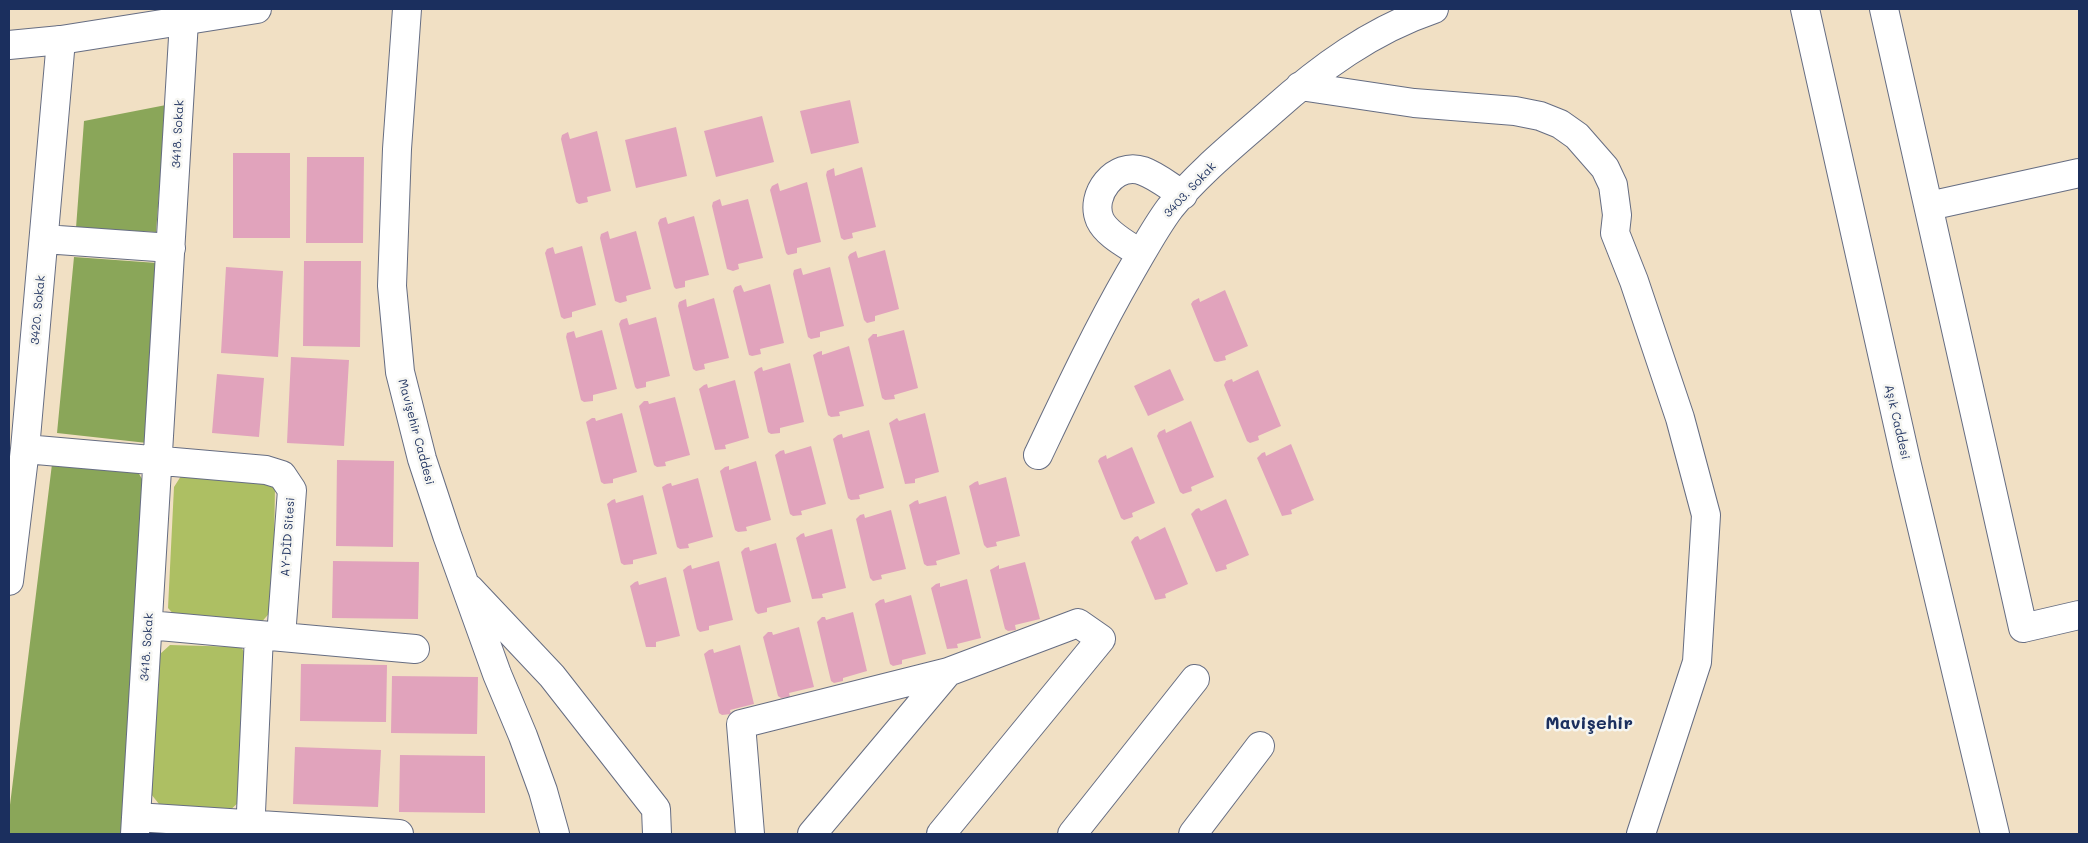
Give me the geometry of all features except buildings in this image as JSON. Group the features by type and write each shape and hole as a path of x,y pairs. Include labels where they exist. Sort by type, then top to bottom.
{"street":[{"path":"9,45 61,40 257,9"},
{"name":"Mavişehir Caddesi","path":"407,9 397,149 392,286 400,372 422,459 463,582 497,674 523,736 543,791 555,834"},
{"name":"3403. Sokak","path":"1038,456 1099,327 1170,208 1215,162 1324,67 1359,43 1403,21 1434,9"},
{"path":"1884,9 2023,628 2079,615"},
{"name":"Aşık Caddesi","path":"1800,13 1995,834"},
{"name":"3418. Sokak","path":"136,826 184,21"},
{"name":"3420. Sokak","path":"9,581 25,450 61,40"},
{"path":"1300,86 1360,96 1515,111 1540,116 1560,124 1577,136 1605,168 1613,185 1618,215 1616,233 1680,418 1706,515 1697,662 1640,834"},
{"path":"1141,254 1106,229 1100,220 1097,209 1102,188 1109,179 1118,173 1129,170 1142,171 1183,195"},
{"path":"1929,206 2079,173"},
{"path":"44,239 171,248"},
{"path":"25,450 158,460"},
{"name":"AY-DİD Sitesi","path":"158,460 266,470 282,476 292,490 270,636 250,829"},
{"path":"463,582 552,676 656,809 657,834"},
{"path":"750,834 741,724 948,672 1078,624 1101,639 941,834"},
{"path":"148,625 415,649"},
{"path":"812,834 948,672"},
{"path":"1072,834 1195,679"},
{"path":"1193,834 1260,746"},
{"path":"136,826 399,834"}],"green space":[{"path":"166,105 156,232 76,228 84,121"},
{"path":"74,257 157,263 147,443 57,433"},
{"path":"52,464 137,470 148,490 126,834 9,834 9,813"},
{"path":"181,476 267,477 275,487 273,609 259,625 177,618 168,608 174,487"},
{"path":"170,645 241,647 249,659 240,801 227,813 159,804 151,794 160,654"}],"district":[{"name":"Mavişehir","path":"1589,723"}]}
